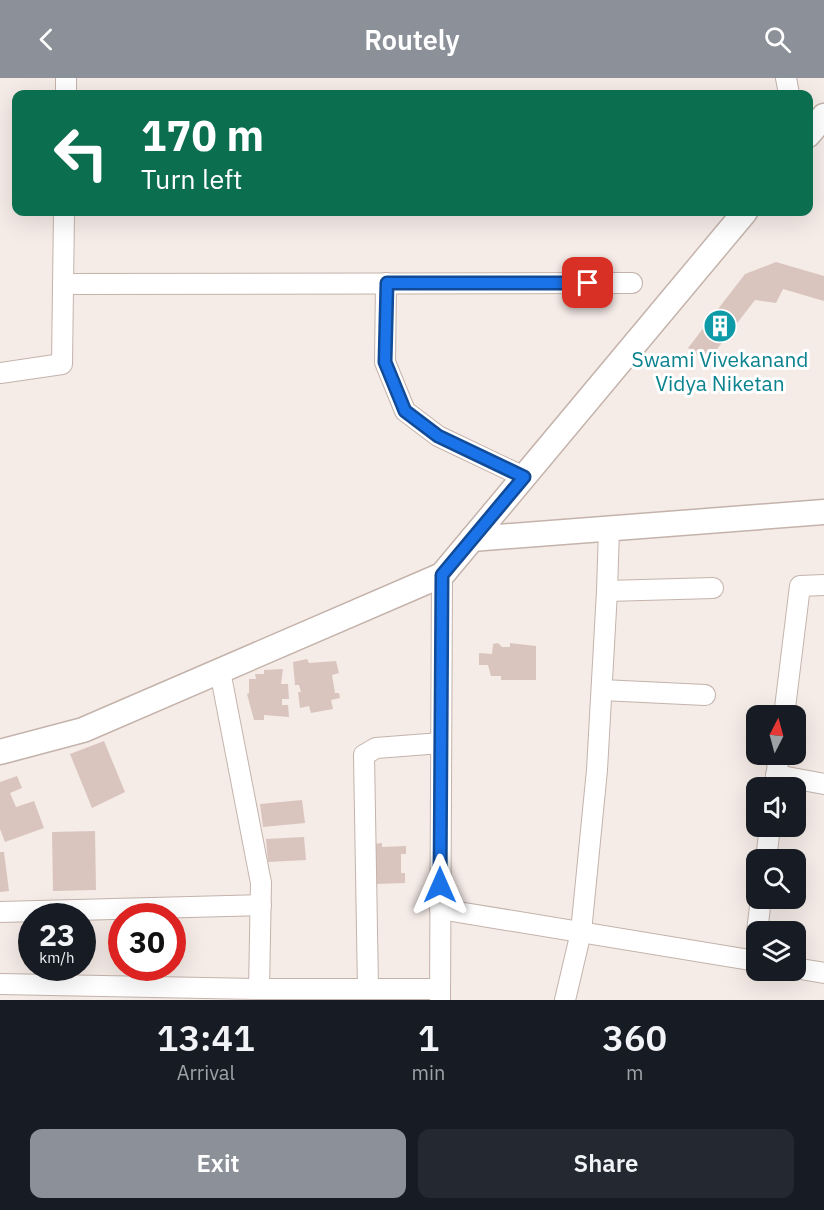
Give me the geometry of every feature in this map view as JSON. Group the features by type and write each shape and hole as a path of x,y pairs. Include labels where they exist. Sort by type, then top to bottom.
{"street":[{"path":"813,129 824,117"},
{"path":"0,373 62,364 64,216"},
{"path":"0,752 83,730 442,575 742,216"},
{"path":"387,283 385,362 405,411 438,436 524,477"},
{"path":"63,284 632,283"},
{"path":"472,539 824,512"},
{"path":"565,1000 581,932 597,770 609,529"},
{"path":"0,984 72,993 249,993 368,989 440,995 442,575"},
{"path":"784,705 800,586 824,585"},
{"path":"607,591 713,588"},
{"path":"220,671 261,883 261,905 249,993"},
{"path":"602,690 705,695"},
{"path":"368,989 364,755 376,748 441,743"},
{"path":"806,783 824,784"},
{"path":"0,912 261,905"},
{"path":"440,909 746,960"},
{"path":"806,970 824,973"}],"building":[{"name":"Swami Vivekanand Vidya Niketan","path":"776,262 824,276 824,301 783,289 776,303 755,300 707,362 688,348 745,274"},
{"path":"498,643 502,647 510,647 510,643 536,646 536,680 501,680 501,676 491,676 488,665 479,665 479,653 492,654 493,644"},
{"path":"307,659 309,663 336,661 339,673 332,675 335,693 339,693 340,698 331,700 333,709 311,713 309,706 300,708 298,692 301,692 299,685 295,685 293,662"},
{"path":"283,669 281,684 288,684 289,699 282,699 282,705 288,705 289,717 264,715 264,720 254,720 247,694 249,693 249,679 256,679 255,674 264,674 264,670"},
{"path":"104,741 125,792 92,808 70,754"},
{"path":"17,776 22,788 10,793 16,807 34,801 44,828 5,842 0,829 0,782"},
{"path":"302,800 305,823 263,827 260,804"},
{"path":"95,831 96,890 53,891 52,832"},
{"path":"304,837 306,860 268,862 266,839"},
{"path":"382,843 382,847 406,846 406,854 401,854 401,873 405,873 405,883 376,884 374,844"},
{"path":"0,852 4,852 9,891 0,892"}],"place":[{"name":"Swami Vivekanand Vidya Niketan","path":"720,326"}],"route":[{"path":"440,885 442,575 524,477 438,436 405,411 385,362 387,283 588,283"}]}
